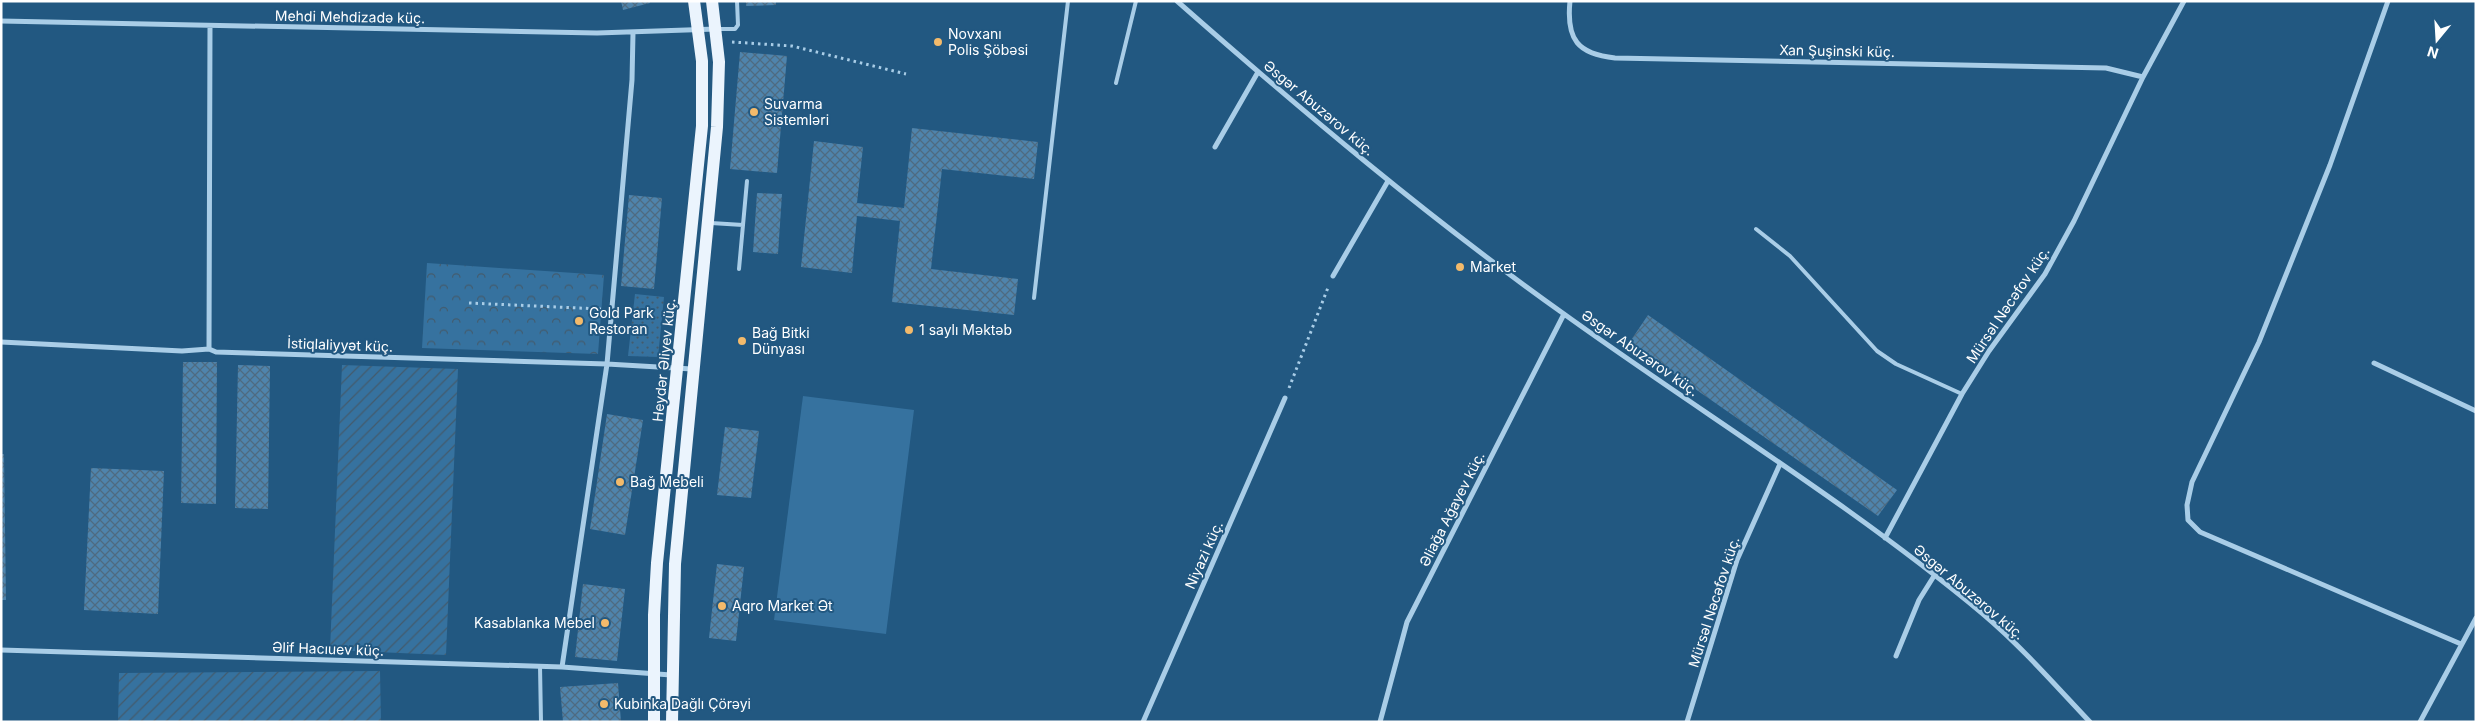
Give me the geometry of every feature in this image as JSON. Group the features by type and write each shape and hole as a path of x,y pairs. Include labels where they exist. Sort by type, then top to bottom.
{"main road":[{"name":"Heydər Əliyev küç.","path":"654,722 653,675 657,563 702,126 702,61 694,1"},
{"path":"672,722 671,675 675,564 695,370 719,92 712,1"}],"street":[{"name":"Əsgər Abuzərov küç.","path":"1177,1 1388,181 1564,314 1884,538 1983,614 2013,641 2090,722"},
{"name":"Xan Şuşinski küç.","path":"1570,1 1569,22 1574,39 1582,49 1596,56 2106,68 2144,76"},
{"name":"Mürsəl Nəcəfov küç.","path":"1884,538 1962,394 1989,351 2046,274 2074,221 2144,76 2184,1"},
{"path":"2388,1 2330,165 2259,342 2192,482 2186,505 2188,520 2200,532 2461,644"},
{"name":"Mehdi Mehdizadə küç.","path":"1,21 633,33 699,31 716,35"},
{"path":"209,349 210,26"},
{"path":"562,666 607,364 632,80 633,33"},
{"path":"1215,147 1258,72"},
{"path":"1333,276 1388,181"},
{"name":"Əliağa Ağayev küç.","path":"1380,722 1408,622 1564,314"},
{"name":"İstiqlaliyyət küç.","path":"1,342 182,351 209,349 216,352 607,364 695,370"},
{"path":"2374,363 2476,411"},
{"name":"Niyazi küç.","path":"1143,722 1285,398"},
{"name":"Mürsəl Nəcəfov küç.","path":"1687,722 1737,560 1780,464"},
{"path":"1896,656 1919,600 1934,576"},
{"path":"2420,722 2475,621"},
{"name":"Əlif Hacıuev küç.","path":"1,650 562,666 671,675"}],"lane":[{"path":"716,35 735,29 738,25 737,1"},
{"path":"1034,298 1068,1"},
{"path":"1116,83 1136,1"},
{"path":"739,269 747,181"},
{"path":"708,223 743,225"},
{"path":"1756,229 1790,256 1877,351 1896,364 1962,394"},
{"path":"540,666 541,722"}],"path":[{"path":"716,35 792,46 906,74"},
{"path":"1285,398 1333,276"},
{"path":"469,303 612,310"}],"green space":[{"path":"427,263 604,275 598,354 422,348"},
{"path":"635,294 664,297 658,357 628,356"},
{"path":"342,365 458,369 446,655 330,650"},
{"path":"803,396 914,410 886,634 774,620"},
{"path":"380,671 381,722 118,722 119,673"}],"building":[{"path":"621,1 649,1 650,3 623,10"},
{"path":"746,1 776,1 776,5 746,6"},
{"path":"740,52 787,56 777,173 730,169"},
{"path":"912,128 1038,142 1034,179 942,169 931,269 1018,279 1014,315 892,302 900,221 857,216 852,273 801,267 814,141 863,147 857,203 904,208"},
{"path":"757,193 782,194 778,254 753,252"},
{"path":"629,195 662,198 654,289 621,286"},
{"path":"1648,315 1897,490 1878,516 1629,343"},
{"path":"183,362 217,362 216,504 181,503"},
{"path":"238,365 270,366 268,509 235,508"},
{"path":"607,414 643,420 625,535 590,529"},
{"path":"725,427 759,431 751,498 717,495"},
{"path":"1,454 4,454 6,600 1,600"},
{"path":"91,468 164,471 158,614 84,610"},
{"path":"717,564 744,567 736,641 709,638"},
{"path":"583,584 625,589 617,661 575,657"},
{"path":"618,683 621,722 563,722 560,687"}],"place":[{"name":"Novxanı Polis Şöbəsi","path":"938,42"},
{"name":"Suvarma Sistemləri","path":"754,112"},
{"name":"Market","path":"1460,267"},
{"name":"Gold Park Restoran","path":"579,321"},
{"name":"1 saylı Məktəb","path":"909,330"},
{"name":"Bağ Bitki Dünyası","path":"742,341"},
{"name":"Bağ Mebeli","path":"620,482"},
{"name":"Aqro Market Ət","path":"722,606"},
{"name":"Kasablanka Mebel","path":"605,623"},
{"name":"Kubinka Dağlı Çörəyi","path":"604,704"}]}
